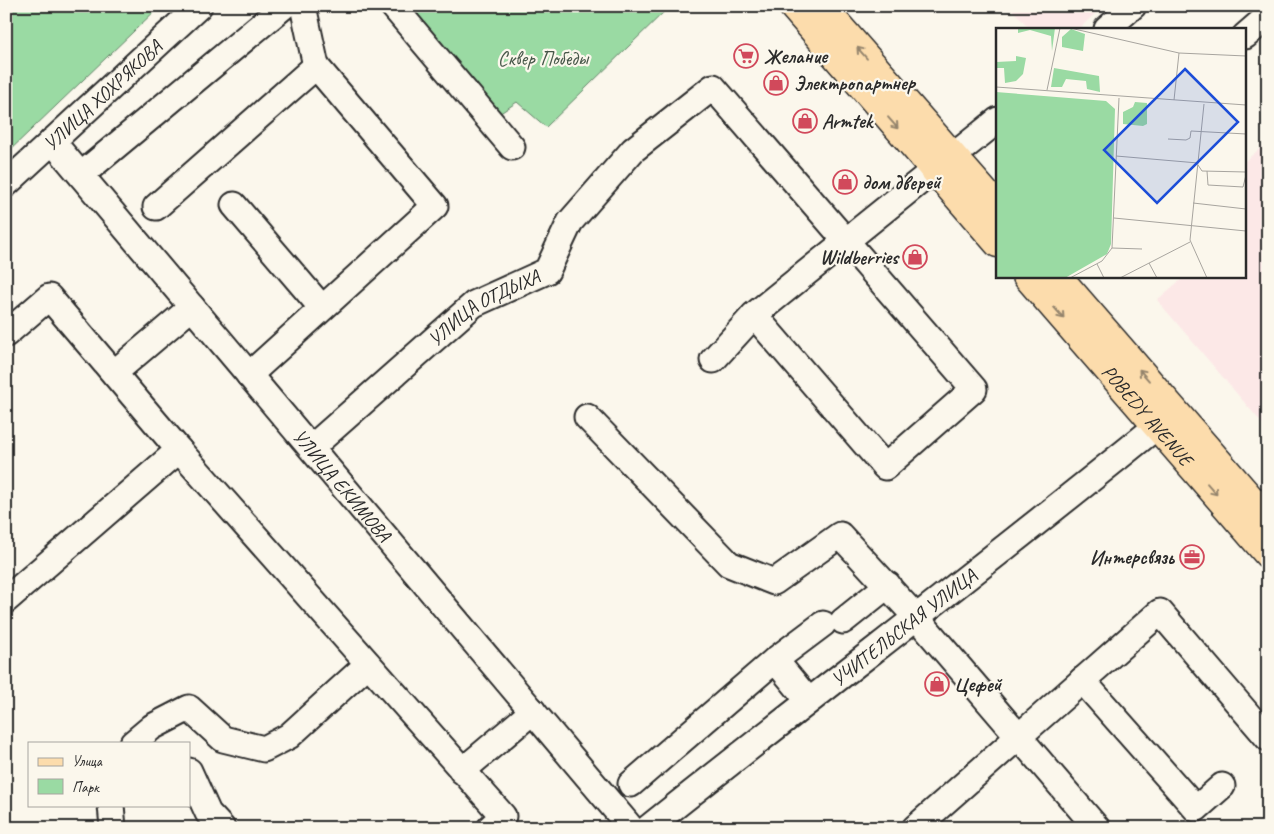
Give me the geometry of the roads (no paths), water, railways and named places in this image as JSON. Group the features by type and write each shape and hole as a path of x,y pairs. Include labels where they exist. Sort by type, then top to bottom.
{"main road":[{"path":"793,6 943,163 996,206"},
{"path":"821,6 943,163 996,240"},
{"name":"POBEDY AVENUE","path":"1028,278 1166,419 1268,518"},
{"name":"POBEDY AVENUE","path":"1059,278 1268,554"}],"street":[{"name":"УЛИЦА ХОХРЯКОВА","path":"6,184 199,6"},
{"path":"81,175 284,6"},
{"path":"249,375 435,206 316,66 303,6"},
{"path":"393,6 512,147"},
{"path":"1108,28 1133,6"},
{"path":"1246,35 1268,16"},
{"path":"156,207 316,66"},
{"name":"УЛИЦА ОТДЫХА","path":"311,448 474,304 548,271 570,222 633,150 713,87 846,240"},
{"path":"713,360 754,315 996,122"},
{"name":"УЛИЦА ЕКИМОВА","path":"52,141 632,828"},
{"path":"234,205 322,308"},
{"path":"754,315 885,466 974,389 846,240"},
{"path":"6,334 49,297 179,450 502,816 490,828"},
{"path":"114,373 192,307"},
{"path":"587,417 729,564 774,582 840,535 917,618 1017,738 1097,828"},
{"name":"УЧИТЕЛЬСКАЯ УЛИЦА","path":"648,828 808,700 917,618 1166,419"},
{"path":"6,600 179,450"},
{"path":"632,784 775,660 888,586"},
{"path":"915,828 1160,612 1268,738"},
{"path":"775,660 808,700"},
{"path":"137,742 160,735 189,708 223,739 264,749 289,736 368,664"},
{"path":"1082,680 1196,809 1222,786"},
{"path":"462,771 533,711"},
{"path":"190,773 208,813 222,828"},
{"path":"111,806 113,828"}],"place":[{"name":"Желание","path":"746,56"},
{"name":"Электропартнер","path":"776,83"},
{"name":"Armtek","path":"805,121"},
{"name":"дом дверей","path":"845,182"},
{"name":"Wildberries","path":"915,257"},
{"name":"Интерсвязь","path":"1192,557"},
{"name":"Цефей","path":"937,684"}],"park label":[{"name":"Сквер Победы","path":"543,58"}]}
